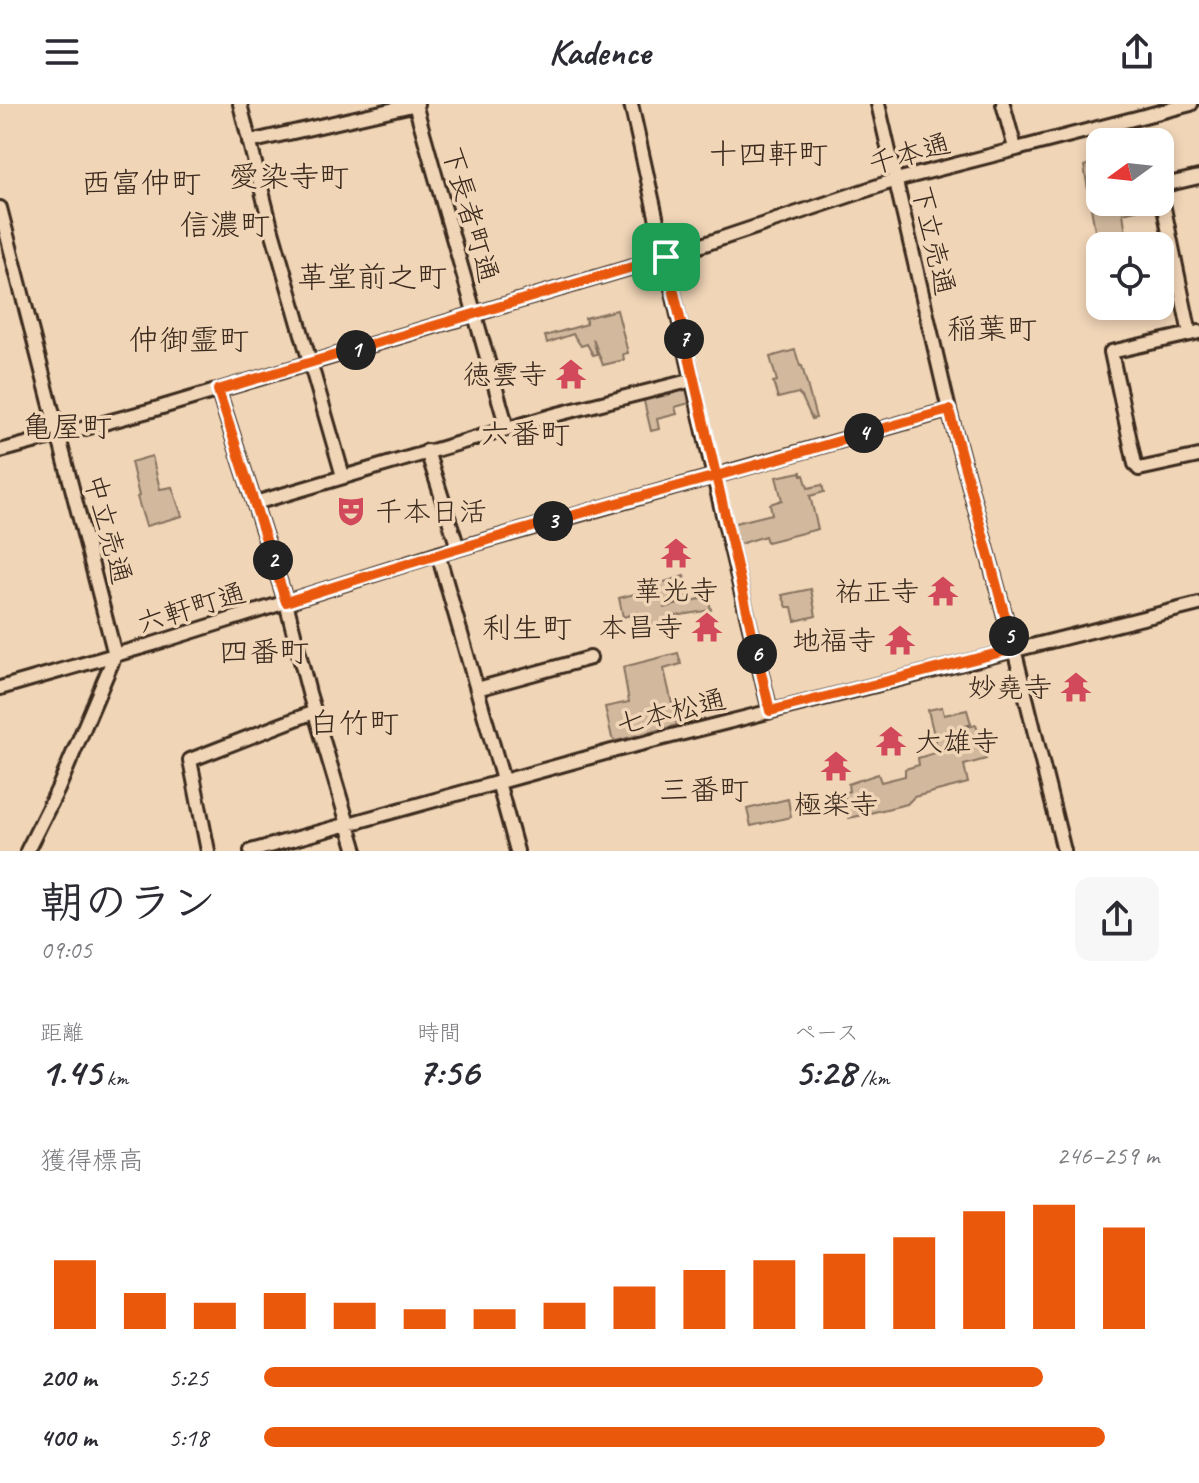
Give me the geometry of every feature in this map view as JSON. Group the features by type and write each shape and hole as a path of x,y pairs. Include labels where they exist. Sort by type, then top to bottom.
{"street":[{"path":"240,104 343,476"},
{"path":"249,142 416,104"},
{"name":"下長者町通","path":"416,104 507,428"},
{"path":"631,104 770,711"},
{"name":"下立売通","path":"878,104 949,410 1014,649 1064,851"},
{"path":"1003,104 1015,148"},
{"name":"千本通","path":"0,451 310,364 666,257 896,180 1145,110 1191,104"},
{"path":"1174,184 1199,177"},
{"name":"中立売通","path":"0,208 115,655"},
{"path":"1167,216 1194,333 1111,352 1135,464 1139,469 1199,456"},
{"path":"255,503 507,428 693,380"},
{"path":"218,390 286,602 314,712 356,851"},
{"name":"六軒町通","path":"0,688 458,548 949,410"},
{"path":"427,451 458,548"},
{"path":"438,554 477,689 517,851"},
{"name":"七本松通","path":"251,851 501,781 1199,604"},
{"path":"27,851 58,789 115,655"},
{"path":"477,689 590,658"},
{"path":"208,851 190,760 314,712"}],"shaded area":[{"path":"1092,216 1123,216 1126,232 1095,232"},
{"path":"617,310 628,353 623,354 624,360 603,365 593,339 597,354 593,355 587,344 581,346 573,334 547,343 545,336 587,324 585,318"},
{"path":"795,350 816,418 812,419 798,393 778,398 773,382 777,381 770,357"},
{"path":"689,386 693,402 675,407 677,414 657,419 659,429 651,431 643,397"},
{"path":"152,456 160,489 172,487 182,516 146,526 131,462"},
{"path":"801,472 808,488 822,485 824,492 810,496 818,529 767,542 765,536 737,545 731,524 772,514 770,504 782,500 776,477"},
{"path":"684,576 690,600 663,608 708,597 711,610 675,616 672,623 639,630 638,613 623,617 619,598 654,589 657,584"},
{"path":"811,589 816,616 795,621 792,607 787,607 782,595"},
{"path":"678,653 681,664 664,669 677,725 616,741 612,738 605,707 629,702 623,667"},
{"path":"942,707 944,715 967,710 971,724 958,729 976,725 986,759 964,765 968,783 914,797 907,804 849,818 844,793 849,791 848,784 878,774 881,782 905,776 905,769 919,765 918,758 938,752 928,710"},
{"path":"788,799 791,817 751,826 747,809"}],"place":[{"name":"徳雲寺","path":"571,374"},
{"name":"千本日活","path":"351,511"},
{"name":"華光寺","path":"676,553"},
{"name":"祐正寺","path":"943,591"},
{"name":"本昌寺","path":"707,627"},
{"name":"地福寺","path":"900,640"},
{"name":"妙堯寺","path":"1076,687"},
{"name":"大雄寺","path":"891,741"},
{"name":"極楽寺","path":"836,766"}],"district":[{"name":"十四軒町","path":"768,154"},
{"name":"愛染寺町","path":"289,177"},
{"name":"西富仲町","path":"141,183"},
{"name":"信濃町","path":"225,225"},
{"name":"革堂前之町","path":"372,277"},
{"name":"稲葉町","path":"992,329"},
{"name":"仲御霊町","path":"189,340"},
{"name":"亀屋町","path":"67,427"},
{"name":"六番町","path":"525,434"},
{"name":"利生町","path":"527,628"},
{"name":"四番町","path":"264,652"},
{"name":"白竹町","path":"354,723"},
{"name":"三番町","path":"704,790"}],"route":[{"path":"666,257 218,390 286,602 458,548 669,487 714,477 949,410 1014,649 770,711 714,477 666,257"}]}
